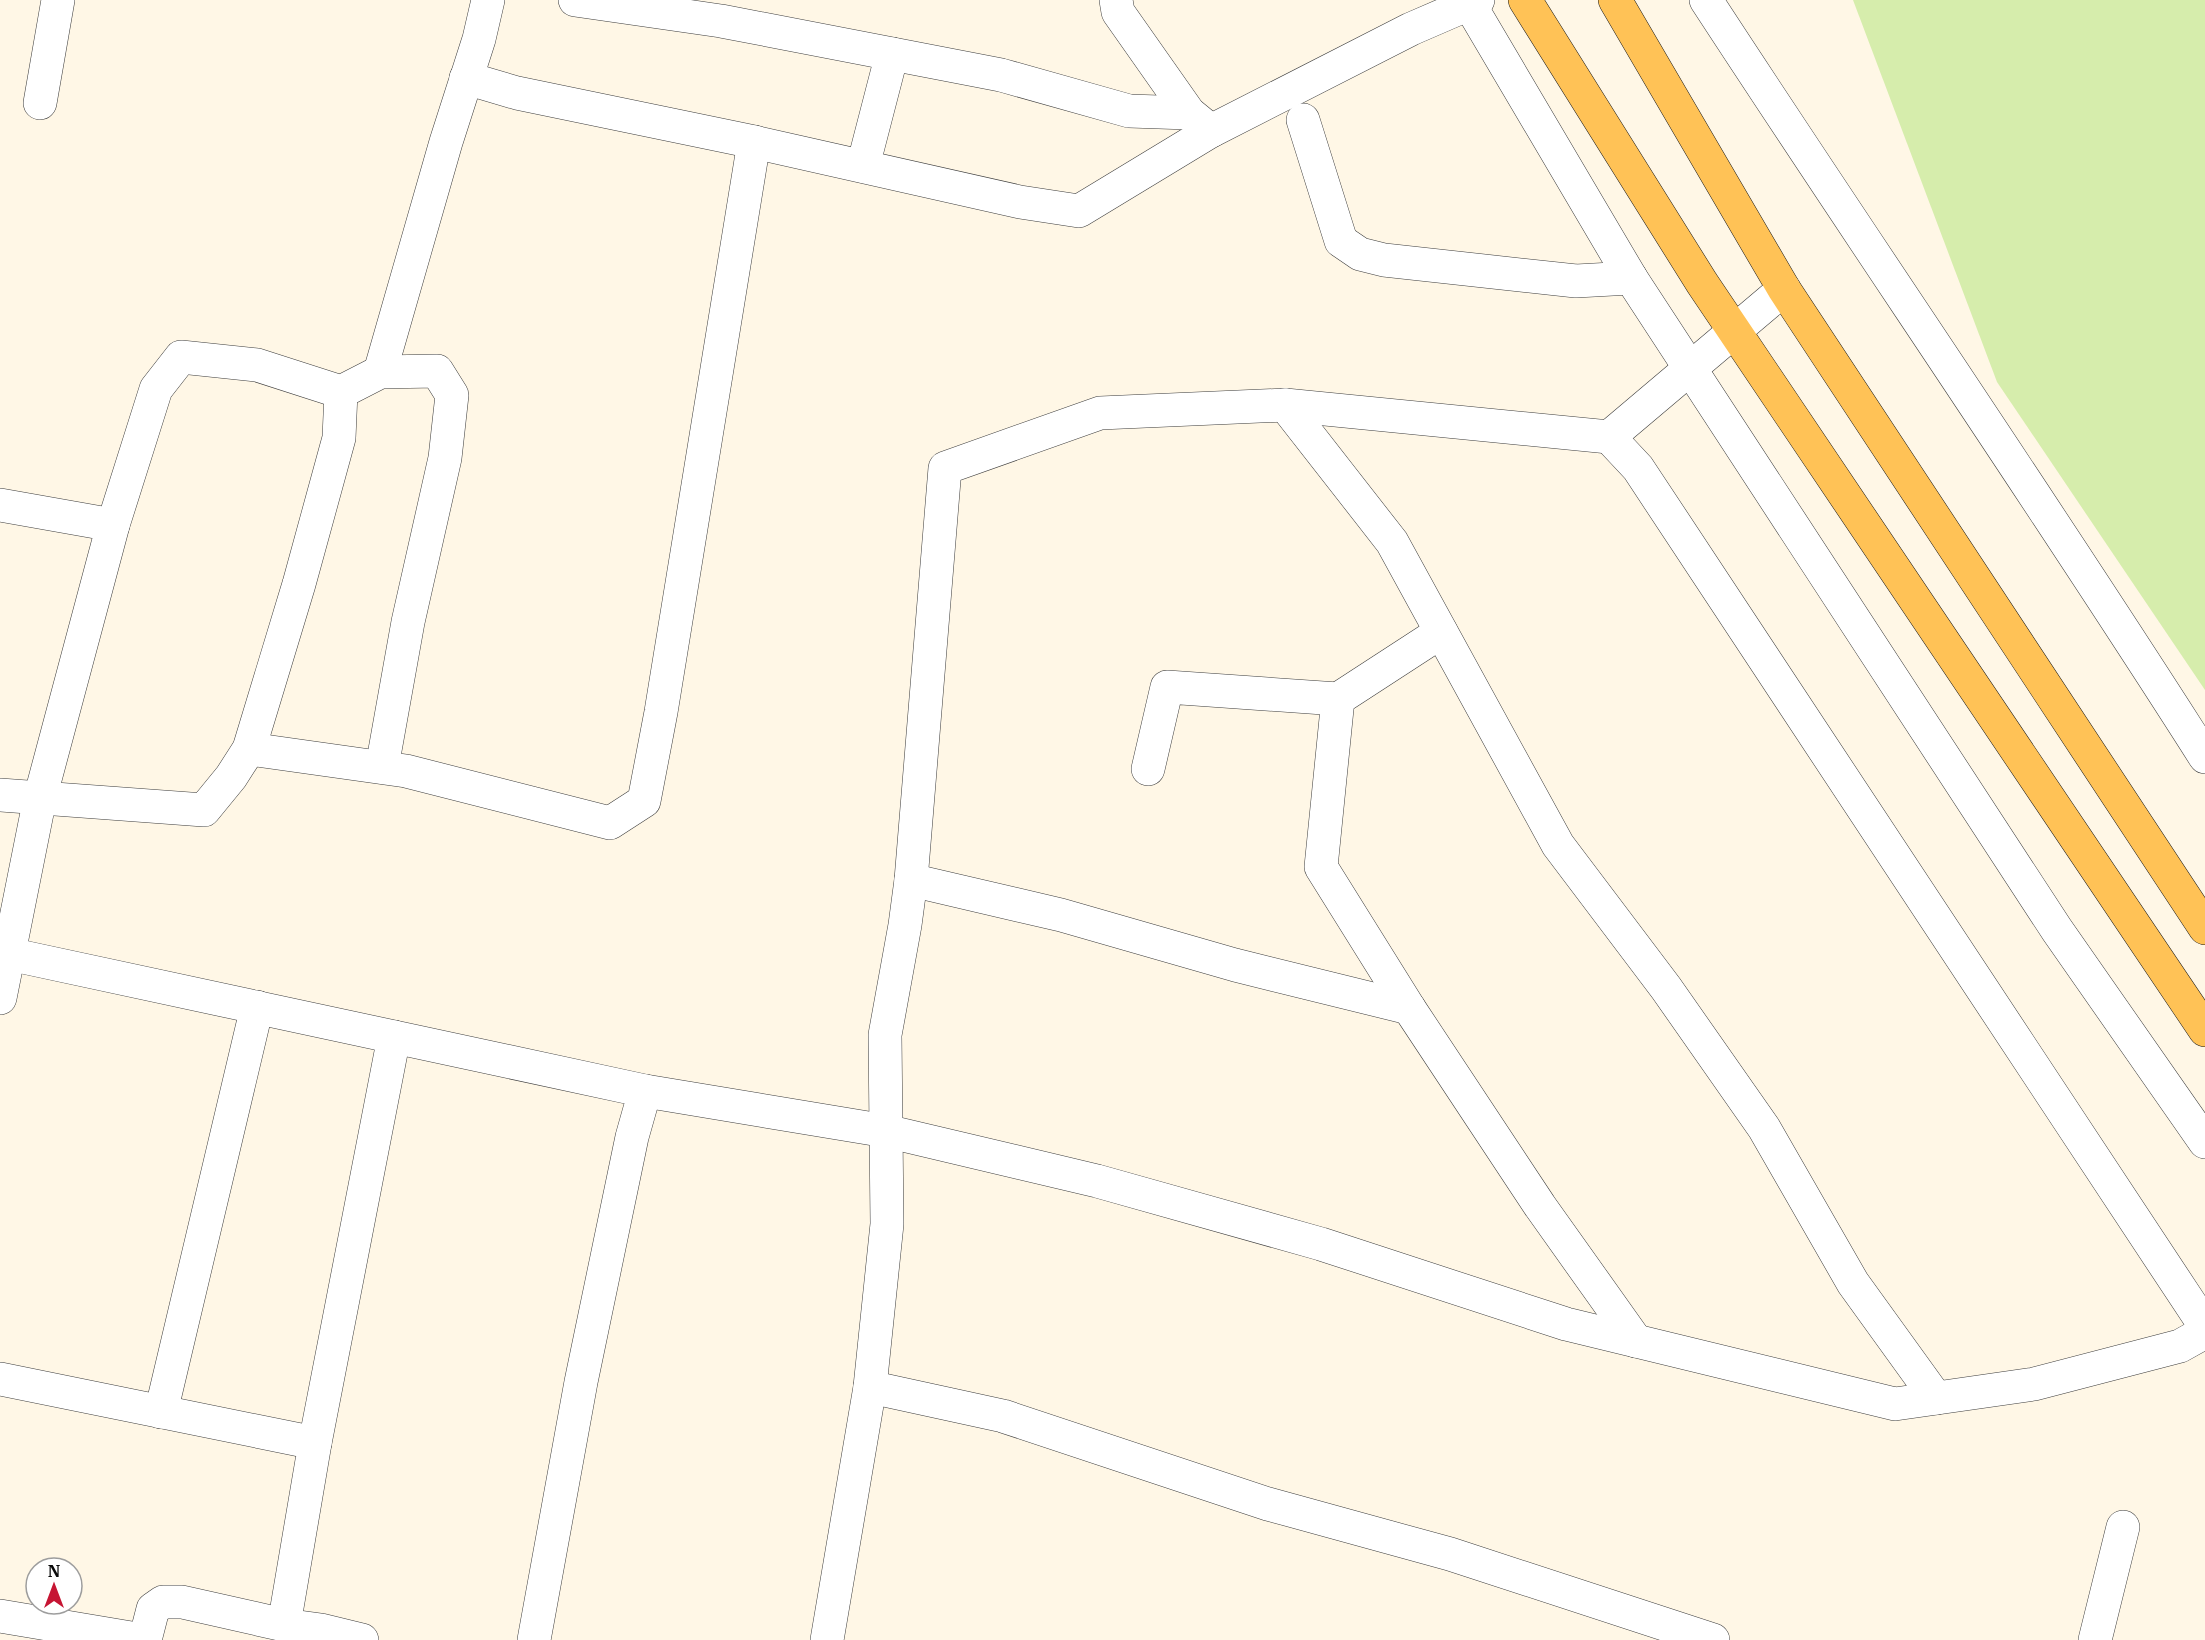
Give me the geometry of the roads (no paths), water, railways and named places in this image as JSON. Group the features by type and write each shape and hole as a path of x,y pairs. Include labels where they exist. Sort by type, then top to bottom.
{"main road":[{"path":"1525,0 1734,331 2205,1030"},
{"path":"1615,0 1784,289 2205,928"}],"street":[{"path":"40,103 58,0"},
{"path":"380,372 488,0"},
{"path":"575,0 721,21 1001,75 1130,111 1200,122"},
{"path":"1116,0 1118,12 1200,122"},
{"path":"1706,0 2144,660 2205,757"},
{"path":"466,78 517,93 754,142 1020,202 1079,211 1200,122 1472,1 1631,278 2057,930 2205,1142"},
{"path":"863,166 892,54"},
{"path":"1303,120 1341,241 1360,254 1384,260 1576,281 1631,278"},
{"path":"249,749 406,771 610,823 644,801 662,712 754,142"},
{"path":"1609,437 1784,289"},
{"path":"0,998 40,798 113,525 156,389 181,357 257,365 341,392 380,372 437,370 452,395 445,458 408,622 382,767"},
{"path":"0,795 204,810 231,777 249,749 299,584 339,438 341,392"},
{"path":"1284,405 1392,542 1558,845 1666,988 1764,1128 1853,1283 1936,1398"},
{"path":"828,1640 870,1387 887,1224 885,1035 911,880 945,468 1100,413 1284,405 1609,437 1638,468 2205,1326"},
{"path":"0,505 113,525"},
{"path":"1148,769 1167,687 1338,699 1441,632"},
{"path":"1338,699 1321,867 1409,1008 1540,1206 1636,1341"},
{"path":"911,880 1061,915 1235,965 1409,1008"},
{"path":"9,954 645,1091 886,1131 1096,1181 1321,1244 1566,1324 1895,1404 2034,1384 2180,1346 2205,1332"},
{"path":"161,1412 256,1007"},
{"path":"284,1625 315,1443 394,1036"},
{"path":"534,1640 581,1382 632,1137 645,1091"},
{"path":"0,1379 315,1443"},
{"path":"870,1387 1003,1416 1268,1504 1450,1554 1646,1630 1713,1640"},
{"path":"2095,1640 2123,1527"},
{"path":"0,1616 144,1640 153,1609 163,1602 182,1602 362,1640"}]}
